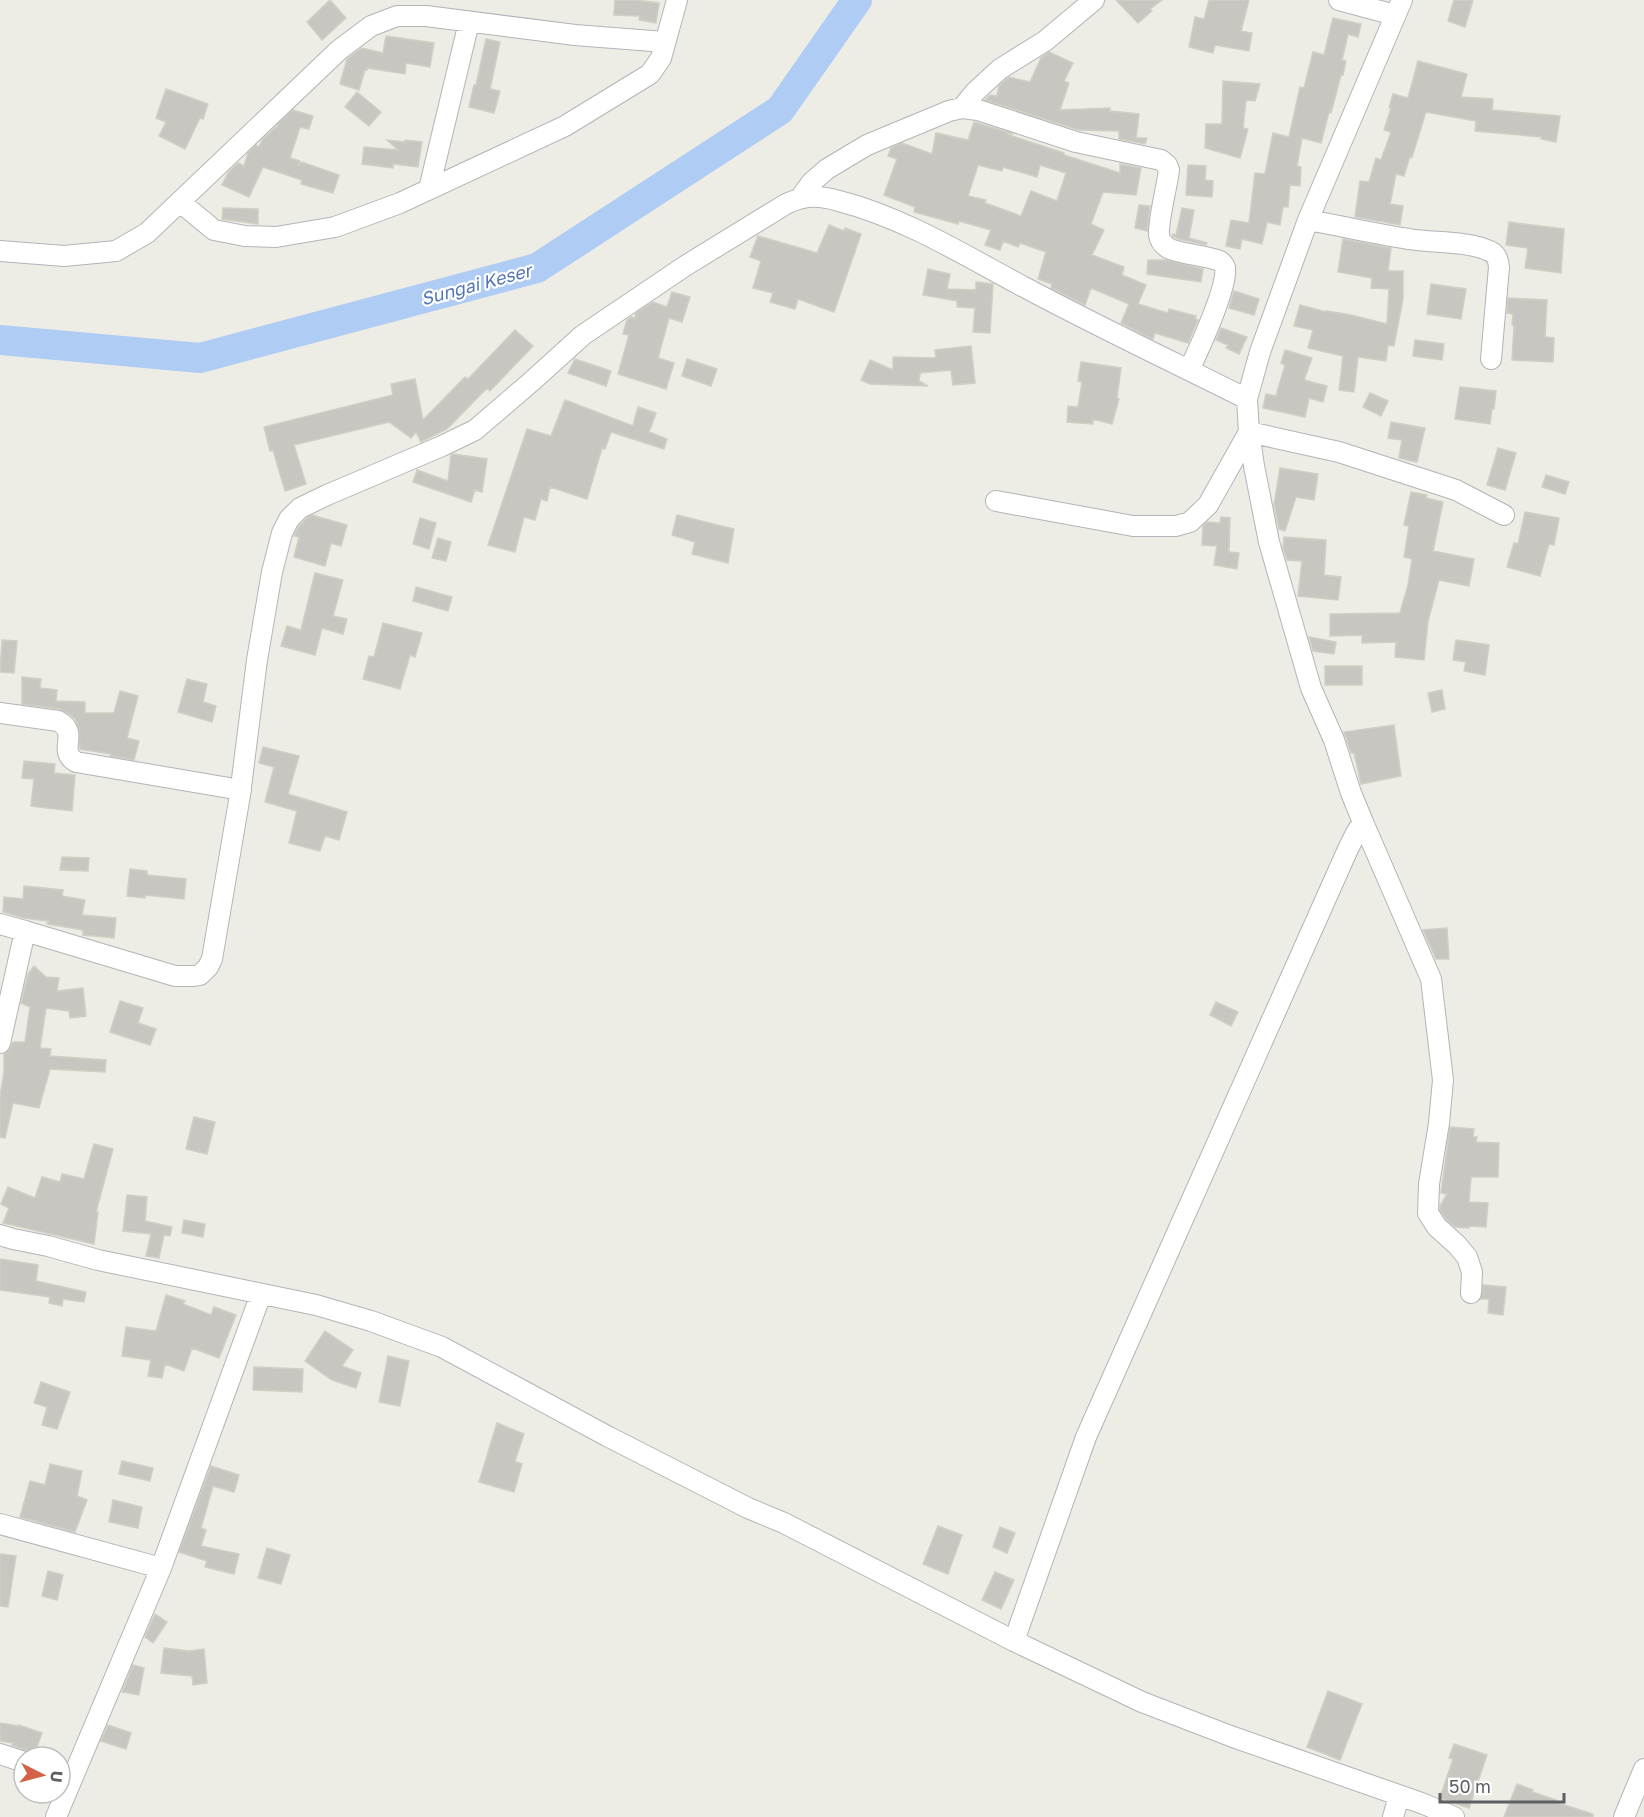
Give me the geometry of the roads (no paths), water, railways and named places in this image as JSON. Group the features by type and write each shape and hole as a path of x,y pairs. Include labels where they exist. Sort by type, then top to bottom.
{"street":[{"path":"180,202 214,230 245,236 276,237 335,227 400,203 565,126 650,74 661,58 677,0"},
{"path":"962,108 975,92 1000,69 1045,41 1094,0"},
{"path":"1339,0 1399,8 1308,220 1260,352 1247,399 1249,432 1269,542 1311,688 1334,740 1351,793 1431,979 1443,1080 1439,1124 1428,1184 1428,1214 1437,1227 1467,1257 1472,1272 1471,1293"},
{"path":"0,251 64,256 116,251 147,233 339,50 371,26 397,16 426,16 575,35 665,42"},
{"path":"429,189 469,22"},
{"path":"801,197 812,182 827,169 867,145 949,111 962,108 978,110 1076,142 1161,160 1166,163 1169,170 1160,224 1159,236 1162,243 1167,248 1220,261 1224,264 1225,271 1223,285 1206,335 1189,370"},
{"path":"0,924 175,976 200,975 208,968 212,958 241,790 257,660 272,572 282,533 295,513 300,508 327,495 475,430 583,335 685,266 801,197 819,197 839,201 899,222 948,244 1024,288 1247,399"},
{"path":"1308,220 1409,239 1485,249 1493,253 1498,257 1499,267 1491,359"},
{"path":"996,501 1133,526 1176,526 1190,522 1208,505 1249,432"},
{"path":"1249,432 1339,452 1456,490 1504,515"},
{"path":"0,713 58,721 65,725 69,731 68,753 70,758 76,762 241,790"},
{"path":"1014,1641 1086,1437 1348,849 1363,822"},
{"path":"0,1043 25,931"},
{"path":"0,1235 98,1260 316,1305 371,1321 442,1347 504,1382 748,1508 784,1523 1014,1641 1142,1702 1454,1817"},
{"path":"72,1763 161,1568 261,1294"},
{"path":"0,1524 161,1568"},
{"path":"1624,1817 1644,1769"},
{"path":"1393,1817 1399,1796"}],"waterway":[{"name":"Sungai Keser","path":"0,340 200,358 537,268 780,110 857,0"}]}
